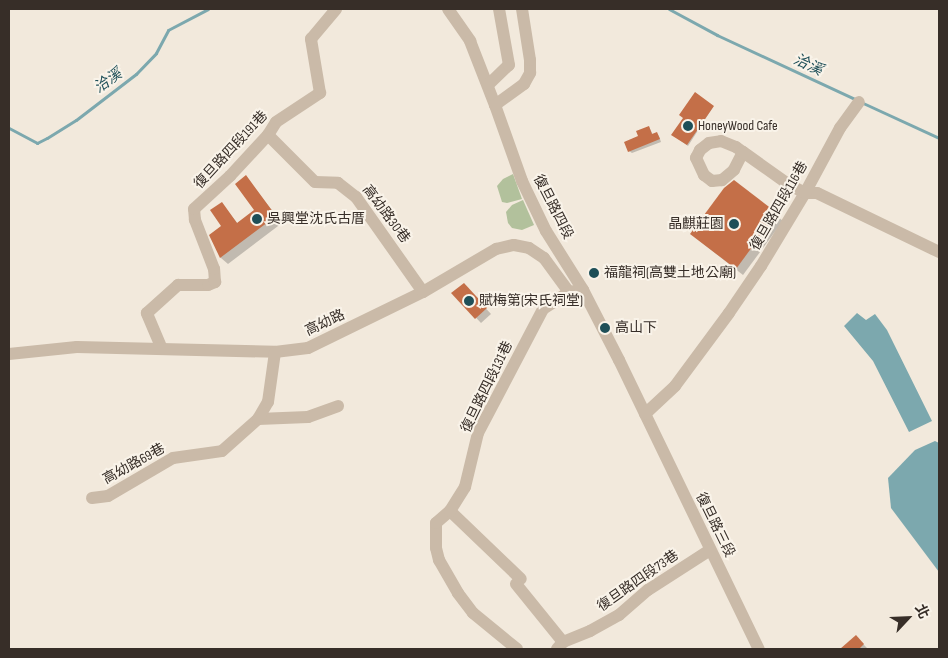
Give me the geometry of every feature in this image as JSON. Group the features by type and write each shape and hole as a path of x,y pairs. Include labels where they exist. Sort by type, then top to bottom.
{"street":[{"name":"復旦路四段191巷","path":"162,349 147,313 178,285 208,285 215,282 214,269 195,220 194,210 230,176 268,135 276,122 320,92 311,39 336,9"},
{"name":"復旦路四段","path":"448,9 470,40 522,181 546,231 583,290 645,414"},
{"path":"488,85 509,65 499,9"},
{"path":"495,105 524,84 530,73 530,60 522,9"},
{"name":"復旦路四段116巷","path":"645,414 675,386 729,313 761,266 805,193 840,128 859,102"},
{"name":"高幼路30巷","path":"268,135 315,182 338,183 356,196 423,292"},
{"path":"744,152 788,184 805,193 817,193 939,252"},
{"name":"高幼路","path":"9,354 77,347 275,352 308,348 423,292 496,249 514,245 529,248 544,258 569,292"},
{"path":"569,292 583,290"},
{"name":"復旦路四段131巷","path":"517,649 474,613 458,593 439,560 436,548 436,523 450,511 465,487 478,433 543,309 569,292"},
{"name":"高幼路69巷","path":"92,498 108,496 174,458 222,451 258,419 268,402 275,352"},
{"path":"258,419 308,417 338,406"},
{"name":"復旦路三段","path":"645,414 759,649"},
{"path":"450,511 519,582 560,646"},
{"name":"復旦路四段73巷","path":"560,646 619,615 648,590 710,550"}],"green space":[{"path":"513,174 522,199 507,203 502,202 497,186 503,179"},
{"path":"523,200 534,225 522,230 512,228 508,223 506,212 512,205"}],"water":[{"path":"857,313 866,320 875,314 887,330 932,421 909,432 873,361 844,326"},
{"path":"935,441 939,443 939,572 891,508 888,478 915,450"}],"building":[{"name":"HoneyWood Cafe","path":"695,92 714,106 687,145 671,135 683,118 679,115"},
{"path":"649,126 652,134 657,132 660,139 628,152 624,142 638,136 636,131"},
{"name":"吳興堂沈氏古厝","path":"246,175 276,216 220,258 209,235 221,226 210,210 222,202 237,223 254,210 235,184"},
{"name":"晶麒莊園","path":"734,180 777,213 736,269 690,234 724,188"},
{"name":"賦梅第(宋氏祠堂)","path":"464,283 487,308 475,319 451,293"},
{"path":"856,635 864,644 859,649 840,649"}],"waterway":[{"name":"洽溪","path":"9,128 37,143 47,138 76,120 136,74 156,53 168,30 208,9"},
{"name":"洽溪","path":"669,9 717,35 857,100"},
{"name":"洽溪","path":"863,103 939,138"}],"place":[{"name":"HoneyWood Cafe","path":"688,126"},
{"name":"吳興堂沈氏古厝","path":"257,219"},
{"name":"晶麒莊園","path":"734,224"},
{"name":"福龍祠(高雙土地公廟)","path":"594,273"},
{"name":"賦梅第(宋氏祠堂)","path":"469,301"},
{"name":"高山下","path":"605,328"}]}
